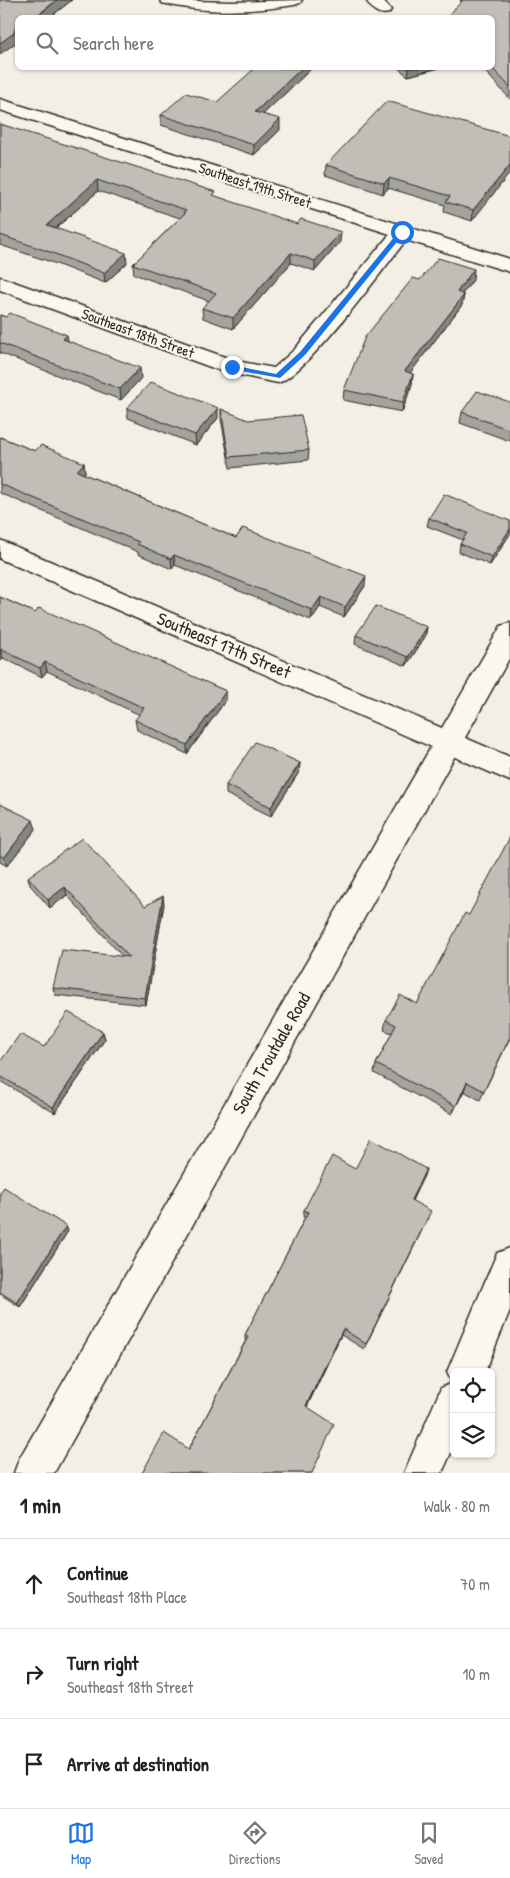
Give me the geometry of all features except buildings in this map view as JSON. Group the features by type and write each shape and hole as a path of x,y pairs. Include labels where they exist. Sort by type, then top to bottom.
{"street":[{"path":"168,0 221,7 263,6 294,0"},
{"name":"Southeast 19th Street","path":"0,104 510,266"},
{"name":"Southeast 18th Street","path":"0,283 232,367 278,376 303,354 402,232"},
{"name":"Southeast 17th Street","path":"0,549 510,769"},
{"name":"South Troutdale Road","path":"33,1473 510,633"},
{"path":"468,1368 510,1266"},
{"path":"424,1473 450,1411"}],"route":[{"path":"232,367 278,376 303,354 402,232"}]}
